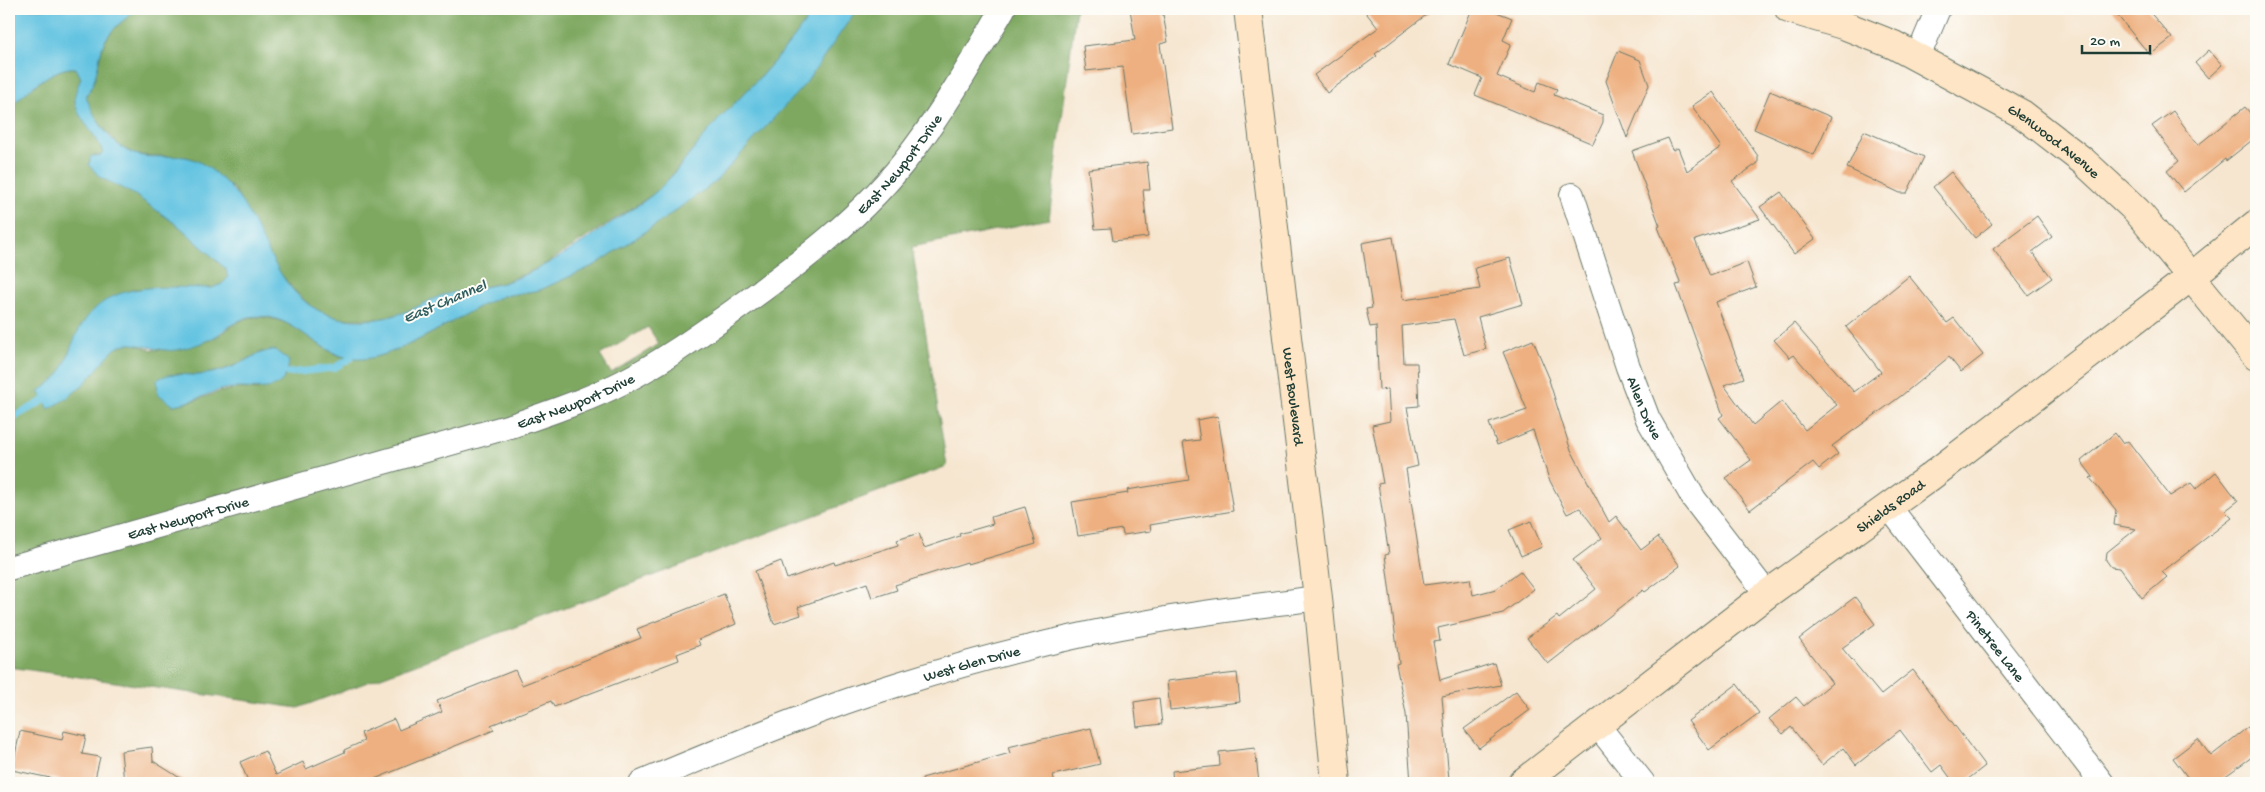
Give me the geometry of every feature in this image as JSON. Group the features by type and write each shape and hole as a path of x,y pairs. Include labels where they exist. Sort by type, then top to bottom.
{"street":[{"name":"East Newport Drive","path":"9,568 514,425 574,404 624,382 696,337 764,289 819,246 877,192 914,150 943,108 1003,9"},
{"name":"West Boulevard","path":"1248,9 1318,598 1336,783"},
{"name":"Glenwood Avenue","path":"1789,9 1846,26 1894,45 2022,114 2083,160 2137,210 2256,356"},
{"path":"1917,59 1938,9"},
{"name":"Allen Drive","path":"1572,195 1628,367 1648,419 1694,499 1767,594"},
{"name":"Shields Road","path":"1522,783 1767,594 1889,507 2192,276 2256,224"},
{"name":"Pinetree Lane","path":"1889,507 2102,783"},
{"name":"West Glen Drive","path":"641,783 815,712 899,684 976,662 1068,638 1159,620 1318,598"},
{"path":"1598,726 1643,783"}],"green space":[{"path":"138,9 814,9 782,53 713,127 662,187 652,195 539,268 502,283 452,293 400,314 379,319 343,319 328,315 312,307 295,291 280,273 234,189 187,157 137,155 121,147 104,129 90,109 86,96 95,79 104,43 117,26"},
{"path":"857,9 1076,9 1049,219 912,247 947,466 298,708 9,667 9,319 11,304 9,300 9,108 40,82 58,71 76,68 81,78 76,105 101,145 103,153 100,156 94,155 119,186 180,227 226,269 228,278 222,284 212,288 133,289 88,316 76,337 62,372 54,382 39,391 80,388 105,358 122,345 135,344 156,350 201,343 220,335 242,320 251,318 263,317 287,324 325,348 344,357 355,359 370,358 387,353 422,338 486,303 503,296 540,290 595,265 657,224 715,182","holes":["648,327 659,344 611,373 600,355","263,351 258,390 234,389 173,405 176,373 188,375 211,373 243,362"]}],"water":[{"name":"East Channel","path":"9,9 138,9 117,26 104,42 95,79 86,96 99,123 113,140 129,152 150,157 185,157 200,162 210,169 236,195 280,272 293,290 309,305 329,315 337,318 364,320 405,312 443,295 509,281 539,268 570,250 642,203 657,191 678,169 713,125 759,79 814,9 857,9 806,83 715,182 657,224 595,265 540,290 503,296 486,303 404,347 370,358 356,359 342,356 329,350 292,326 265,316 244,318 207,341 177,350 163,350 133,344 122,345 110,354 78,389 49,409 39,391 59,375 85,320 99,305 114,296 132,290 170,287 212,288 222,284 228,278 226,269 180,227 135,195 100,177 89,165 91,156 100,156 103,153 78,112 75,95 81,78 76,68 67,68 49,76 31,88 9,108"},
{"path":"275,350 289,361 281,382 274,386 266,388 225,389 173,405 158,394 157,380 163,377 175,374 199,375 216,372 232,367 258,354"}],"building":[{"path":"1130,9 1162,9 1168,42 1160,44 1172,128 1132,134 1123,67 1086,71 1083,46 1135,40"},
{"path":"1363,9 1434,9 1375,54 1377,56 1327,93 1314,75 1378,28"},
{"path":"1472,9 1489,9 1512,18 1503,40 1511,44 1497,76 1535,92 1539,82 1557,89 1554,95 1603,115 1603,122 1593,144 1475,95 1482,78 1449,64"},
{"path":"2112,9 2147,9 2172,38 2150,55"},
{"path":"2209,50 2222,65 2208,78 2195,63"},
{"path":"1618,51 1640,60 1649,85 1627,138 1606,81"},
{"path":"1770,91 1831,117 1814,155 1754,129"},
{"path":"1713,92 1758,156 1758,163 1732,181 1760,219 1695,240 1710,276 1747,262 1756,287 1716,302 1744,378 1724,385 1753,425 1782,401 1805,430 1837,405 1794,355 1790,358 1774,340 1794,323 1854,392 1881,372 1846,327 1909,276 1947,323 1954,318 1983,355 1961,372 1949,357 1901,396 1832,446 1838,454 1819,469 1813,462 1750,510 1726,478 1751,460 1719,418 1723,415 1676,285 1681,284 1658,227 1660,226 1632,151 1668,138 1673,150 1678,148 1687,171 1721,147 1692,106"},
{"path":"2245,107 2256,120 2256,137 2184,192 2167,171 2179,161 2152,126 2173,111 2198,145"},
{"path":"1864,131 1924,157 1907,193 1900,193 1847,168"},
{"path":"1147,162 1150,190 1143,190 1148,237 1113,241 1111,228 1095,229 1088,169"},
{"path":"1951,172 1992,224 1975,238 1933,187"},
{"path":"1781,192 1815,239 1794,254 1760,207"},
{"path":"2037,216 2052,237 2032,252 2052,278 2028,295 1993,249"},
{"path":"1393,237 1403,300 1480,289 1475,268 1510,258 1523,304 1478,317 1486,349 1464,355 1454,319 1402,326 1404,363 1417,363 1419,406 1407,407 1418,466 1406,469 1424,585 1470,579 1473,595 1496,589 1520,571 1534,589 1503,613 1438,628 1440,641 1433,642 1440,680 1494,663 1501,685 1442,696 1449,780 1411,783 1406,714 1396,664 1399,663 1385,555 1389,554 1378,484 1383,483 1372,425 1390,421 1388,389 1379,390 1376,326 1370,327 1366,309 1372,308 1362,243"},
{"path":"1533,340 1550,380 1570,448 1609,522 1616,516 1641,550 1658,537 1680,566 1645,592 1643,590 1548,664 1527,638 1557,616 1559,619 1596,589 1573,560 1602,538 1580,508 1567,514 1549,479 1533,430 1497,445 1489,423 1527,410 1503,352"},
{"path":"1218,416 1233,511 1150,525 1151,531 1123,535 1122,529 1078,536 1072,502 1128,493 1127,490 1189,480 1183,442 1200,440 1197,420"},
{"path":"2115,433 2123,444 2128,441 2170,496 2191,483 2196,489 2216,472 2238,501 2225,511 2232,518 2162,572 2167,577 2142,598 2120,568 2111,567 2106,560 2107,552 2136,529 2114,525 2116,510 2090,478 2093,477 2081,461"},
{"path":"1025,507 1036,544 968,564 967,562 895,585 897,590 872,598 867,583 798,607 801,615 774,624 755,571 781,561 787,579 834,562 835,565 898,545 897,540 919,533 924,548 960,536 959,534 993,524 991,517"},
{"path":"1531,521 1542,547 1521,556 1509,530"},
{"path":"724,594 736,624 698,640 700,645 677,654 679,660 554,707 551,701 491,725 494,730 365,783 249,783 240,762 265,751 276,775 303,762 306,769 345,752 344,750 364,741 361,733 394,719 399,730 442,712 437,701 515,670 522,685 641,638 637,629"},
{"path":"1855,597 1875,624 1842,648 1881,695 1913,670 1985,766 1963,783 1954,783 1941,765 1932,772 1900,730 1856,765 1843,748 1822,765 1791,727 1783,734 1769,719 1796,697 1804,706 1832,683 1799,639"},
{"path":"1237,673 1240,702 1170,710 1167,681"},
{"path":"1737,684 1759,713 1709,750 1688,721"},
{"path":"1516,691 1530,710 1479,748 1464,729"},
{"path":"1159,698 1162,724 1137,727 1134,702"},
{"path":"2248,727 2256,738 2256,754 2216,783 2192,783 2173,758 2198,739 2211,756"},
{"path":"1091,728 1100,764 1053,775 1055,783 923,783 922,778 1010,753 1008,747"},
{"path":"20,731 62,740 64,731 86,736 82,754 100,757 94,783 74,783 12,770"},
{"path":"152,747 153,761 188,783 124,783 121,751"},
{"path":"1255,748 1259,783 1173,783 1172,771 1220,766 1219,752"}],"waterway":[{"path":"288,373 334,368 351,358"},
{"path":"9,420 52,396"}]}
